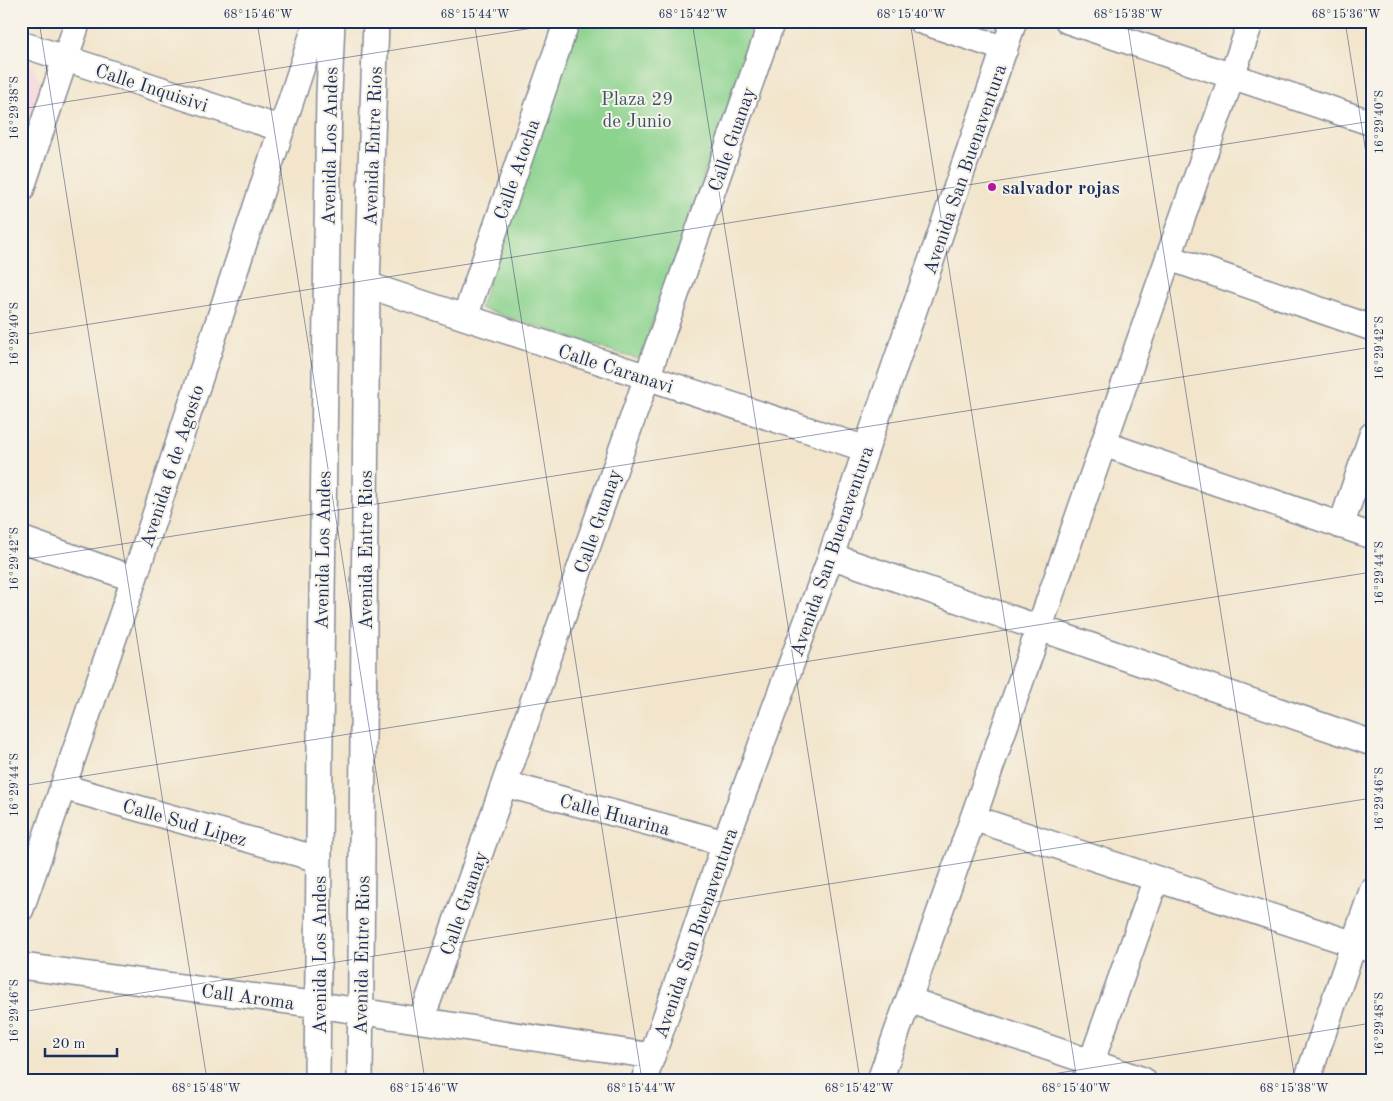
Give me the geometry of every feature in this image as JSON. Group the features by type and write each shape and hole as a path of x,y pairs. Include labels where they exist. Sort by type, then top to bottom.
{"street":[{"path":"21,190 78,21"},
{"name":"Avenida 6 de Agosto","path":"21,909 134,579 317,21"},
{"name":"Avenida Los Andes","path":"317,1080 320,700 329,94 332,21"},
{"name":"Avenida Entre Rios","path":"360,1080 367,285 376,21"},
{"name":"Calle Atocha","path":"465,317 567,21"},
{"name":"Calle Guanay","path":"421,1021 772,21"},
{"path":"921,21 1005,49"},
{"name":"Avenida San Buenaventura","path":"644,1080 725,843 832,556 866,449 1014,21"},
{"path":"1068,21 1372,124"},
{"path":"880,1080 1170,258 1251,21"},
{"name":"Calle Inquisivi","path":"21,44 282,129"},
{"path":"1170,258 1372,328"},
{"name":"Calle Caranavi","path":"367,285 866,449"},
{"path":"1341,526 1372,435"},
{"path":"1104,444 1372,536"},
{"path":"21,539 134,579"},
{"path":"832,556 1372,743"},
{"name":"Calle Huarina","path":"505,784 725,843"},
{"name":"Calle Sud Lipez","path":"63,787 307,856"},
{"path":"973,818 1363,947"},
{"path":"1088,1071 1156,878"},
{"path":"1307,1080 1363,947 1372,891"},
{"name":"Call Aroma","path":"21,966 319,1005 652,1056"},
{"path":"909,1000 1088,1071 1144,1080"}],"shaded area":[{"path":"21,63 33,67 40,84 21,143"}],"green space":[{"name":"Plaza 29 de Junio","path":"576,21 757,21 640,360 480,308"}],"place":[{"name":"salvador rojas","path":"992,187"}]}
